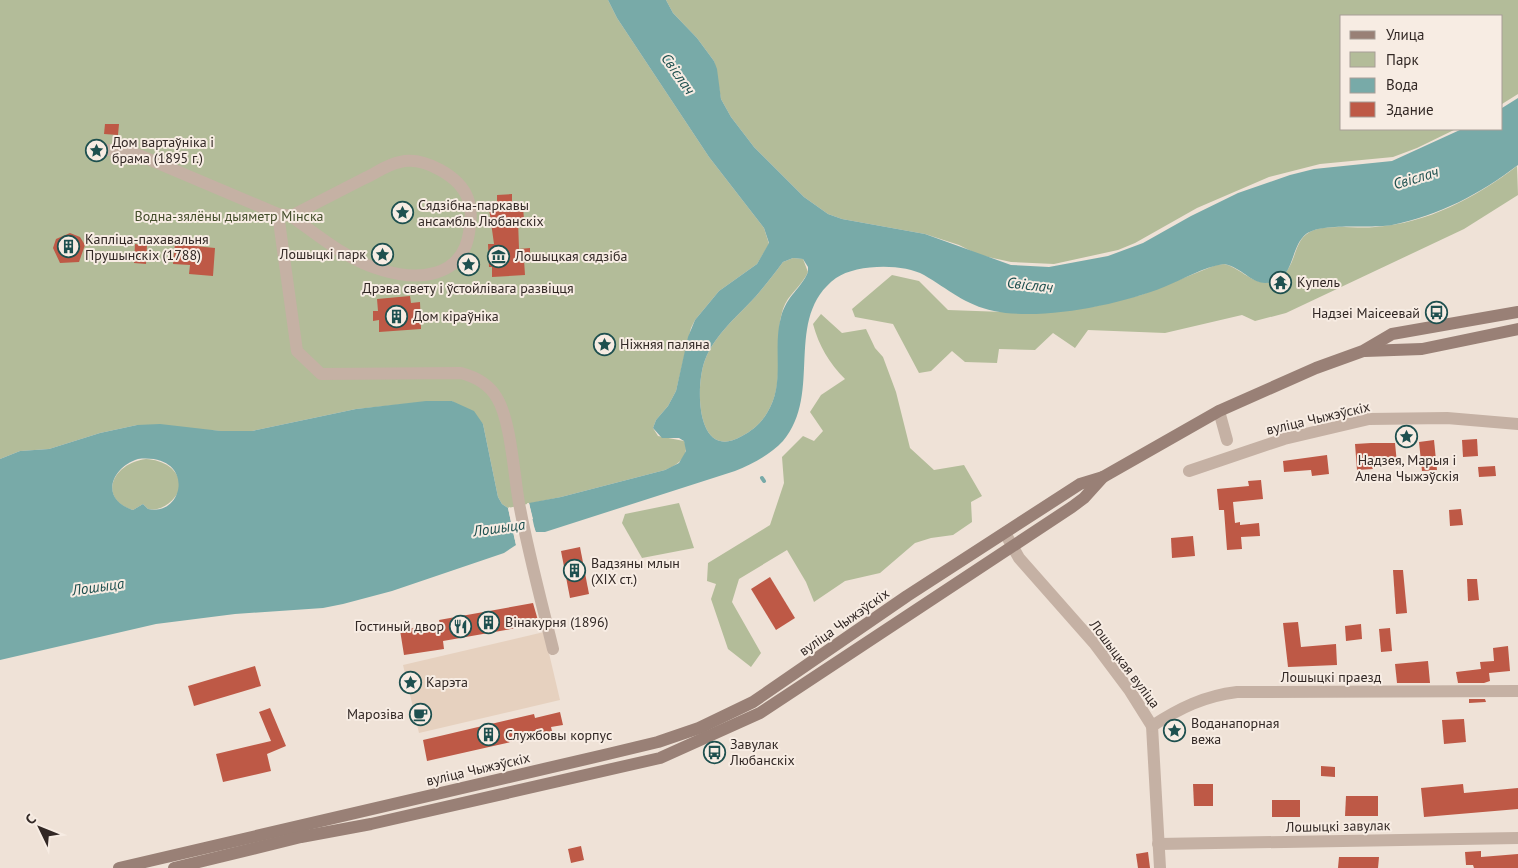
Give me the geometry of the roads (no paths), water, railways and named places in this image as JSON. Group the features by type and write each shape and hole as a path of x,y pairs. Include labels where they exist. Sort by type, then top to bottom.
{"street":[{"path":"96,150 127,150 285,215 352,258 382,270 419,276 436,274 460,258 467,245 471,221 470,202 466,194 444,172 427,162 400,161 285,215"},
{"path":"285,215 297,351 321,374 460,373 479,380 489,388 501,408 519,505 553,649"},
{"name":"вуліца Чыжэўскіх","path":"119,868 658,742 700,728 753,702 907,596 1080,484 1103,477 1219,411 1316,368 1363,351 1392,334 1518,312"},
{"name":"вуліца Чыжэўскіх","path":"1363,351 1422,349 1518,329"},
{"path":"1219,411 1227,440"},
{"name":"вуліца Чыжэўскіх","path":"1190,471 1284,439 1369,419 1447,418 1518,424"},
{"name":"вуліца Чыжэўскіх","path":"174,868 301,837 381,822 660,758 760,713 1013,547 1084,498 1103,477"},
{"name":"Лошыцкая вуліца","path":"1005,533 1035,578 1094,643 1130,691 1152,726 1160,868"},
{"name":"Лошыцкі праезд","path":"1152,726 1194,702 1214,695 1237,692 1518,691"},
{"name":"Лошыцкі завулак","path":"1158,844 1518,838"}],"water":[{"path":"608,0 666,0 673,13 697,38 714,61 717,69 721,99 731,117 754,147 804,197 828,214 842,219 925,234 1011,265 1049,267 1108,256 1143,243 1191,216 1238,193 1290,175 1314,169 1392,161 1460,130 1503,130 1503,107 1518,98 1518,165 1489,185 1459,202 1410,221 1383,226 1335,227 1313,230 1302,238 1285,274 1267,283 1253,280 1233,267 1224,264 1201,270 1164,287 1125,300 1057,313 1013,314 974,305 915,271 892,267 855,270 836,278 820,295 811,314 806,334 801,401 795,422 783,441 772,451 761,459 735,471 545,532 536,532 534,527 513,532 516,545 504,553 392,591 343,604 323,608 235,614 156,624 0,660 0,459 20,451 49,449 100,433 137,425 160,424 221,431 252,431 356,409 426,401 452,401 474,411 483,424 498,497 502,504 508,508 511,522 533,519 529,503 561,497 665,470 679,463 686,451 684,441 679,438 662,438 653,428 656,420 668,406 676,391 688,337 695,320 719,291 757,264 769,243 764,228 709,157 617,18","holes":["793,258 803,259 808,267 808,272 790,298 781,317 776,390 773,402 762,420 749,432 727,442 715,439 707,431 702,418 700,403 702,372 709,351 728,325 757,295 783,262","138,459 157,460 169,465 176,474 179,485 176,495 170,504 161,509 148,509 143,504 133,510 116,499 113,492 113,484 115,476 121,469 128,463"]}],"place":[{"name":"Дом вартаўніка і брама (1895 г.)","path":"96,150"},
{"name":"Сядзібна-паркавы ансамбль Любанскіх","path":"402,213"},
{"name":"Капліца-пахавальня Прушынскіх (1788)","path":"69,247"},
{"name":"Лошыцкі парк","path":"382,254"},
{"name":"Лошыцкая сядзіба","path":"499,256"},
{"name":"Дрэва свету і ўстойлівага развіцця","path":"468,265"},
{"name":"Купель","path":"1281,282"},
{"name":"Надзеі Маісеевай","path":"1436,313"},
{"name":"Дом кіраўніка","path":"397,316"},
{"name":"Ніжняя паляна","path":"604,344"},
{"name":"Надзея, Марыя і Алена Чыжэўскія","path":"1407,437"},
{"name":"Вадзяны млын (XIX ст.)","path":"575,571"},
{"name":"Вінакурня (1896)","path":"489,622"},
{"name":"Гостиный двор","path":"460,626"},
{"name":"Карэта","path":"410,682"},
{"name":"Марозіва","path":"420,714"},
{"name":"Воданапорная вежа","path":"1175,731"},
{"name":"Службовы корпус","path":"489,735"},
{"name":"Завулак Любанскіх","path":"714,752"}],"water label":[{"name":"Свіслач","path":"678,74"},
{"name":"Свіслач","path":"1416,178"},
{"name":"Свіслач","path":"1030,285"},
{"name":"Лошыца","path":"499,528"},
{"name":"Лошыца","path":"98,587"}],"park label":[{"name":"Водна-зялёны дыяметр Мінска","path":"229,216"}]}
